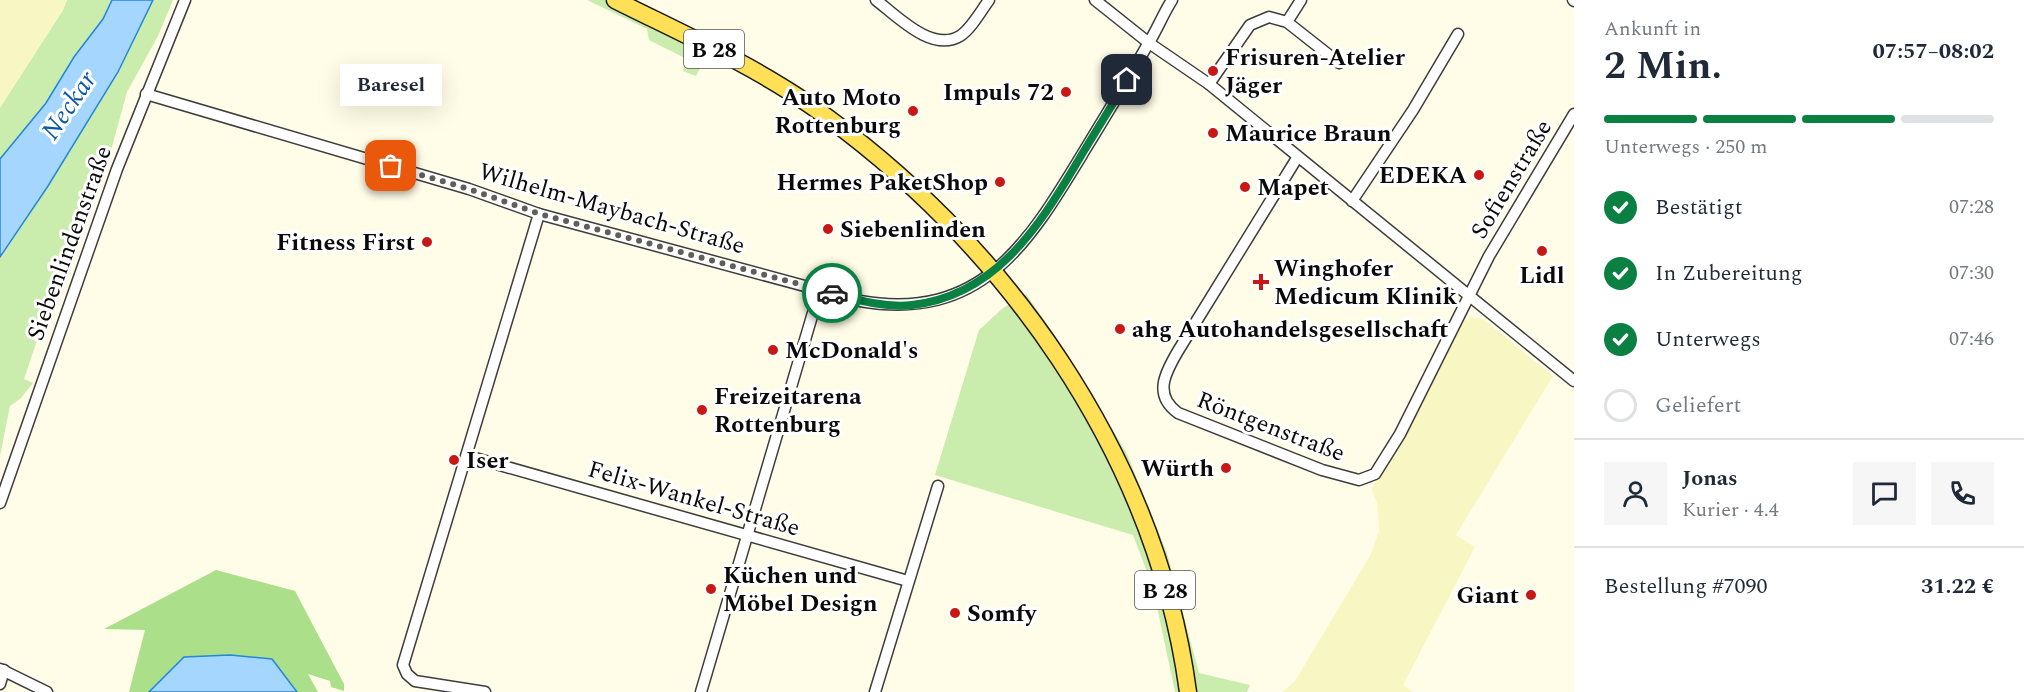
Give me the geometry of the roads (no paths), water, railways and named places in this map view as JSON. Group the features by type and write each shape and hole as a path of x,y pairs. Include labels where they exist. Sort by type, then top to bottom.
{"main road":[{"name":"B 28","path":"615,0 748,67 842,128 923,196 994,271 1060,361 1112,452 1160,571 1180,646 1188,692"}],"street":[{"name":"Siebenlindenstraße","path":"0,503 96,226 146,94 185,0"},
{"path":"876,0 929,37 947,42 962,35 989,0"},
{"path":"1095,0 1149,43 1209,84 1297,158 1574,381"},
{"name":"Wilhelm-Maybach-Straße","path":"146,94 469,189 540,214 860,301 911,306 958,292 994,271 1039,225 1149,43 1172,0"},
{"path":"1287,22 1301,0"},
{"path":"1209,84 1250,25 1269,17 1287,22 1339,63"},
{"path":"1352,201 1413,110 1458,34"},
{"name":"Sofienstraße","path":"1469,297 1489,256 1574,114"},
{"name":"Röntgenstraße","path":"1297,158 1162,380 1162,390 1169,407 1190,419 1264,448 1322,470 1359,480 1375,474 1400,434 1469,297"},
{"path":"486,692 415,681 407,674 403,665 540,214"},
{"path":"701,692 820,289"},
{"name":"Felix-Wankel-Straße","path":"468,456 908,581"},
{"path":"875,692 938,486"},
{"path":"0,684 2,670 47,692"}],"water":[{"name":"Neckar","path":"112,0 153,0 118,72 48,186 0,257 0,159 46,103 74,57 103,19"},
{"path":"230,655 272,659 297,692 149,692 184,657"}],"place":[{"name":"Frisuren-Atelier Jäger","path":"1213,71"},
{"name":"Impuls 72","path":"1066,92"},
{"name":"Auto Moto Rottenburg","path":"913,111"},
{"name":"Maurice Braun","path":"1213,133"},
{"name":"Baresel","path":"391,166"},
{"name":"EDEKA","path":"1479,175"},
{"name":"Hermes PaketShop","path":"1000,182"},
{"name":"Mapet","path":"1245,187"},
{"name":"Siebenlinden","path":"828,229"},
{"name":"Fitness First","path":"427,242"},
{"name":"Lidl","path":"1542,251"},
{"name":"Winghofer Medicum Klinik","path":"1261,282"},
{"name":"ahg Autohandelsgesellschaft","path":"1120,329"},
{"name":"McDonald's","path":"773,350"},
{"name":"Freizeitarena Rottenburg","path":"702,410"},
{"name":"Iser","path":"454,460"},
{"name":"Würth","path":"1226,468"},
{"name":"Küchen und Möbel Design","path":"711,589"},
{"name":"Giant","path":"1531,595"},
{"name":"Somfy","path":"955,613"}]}
